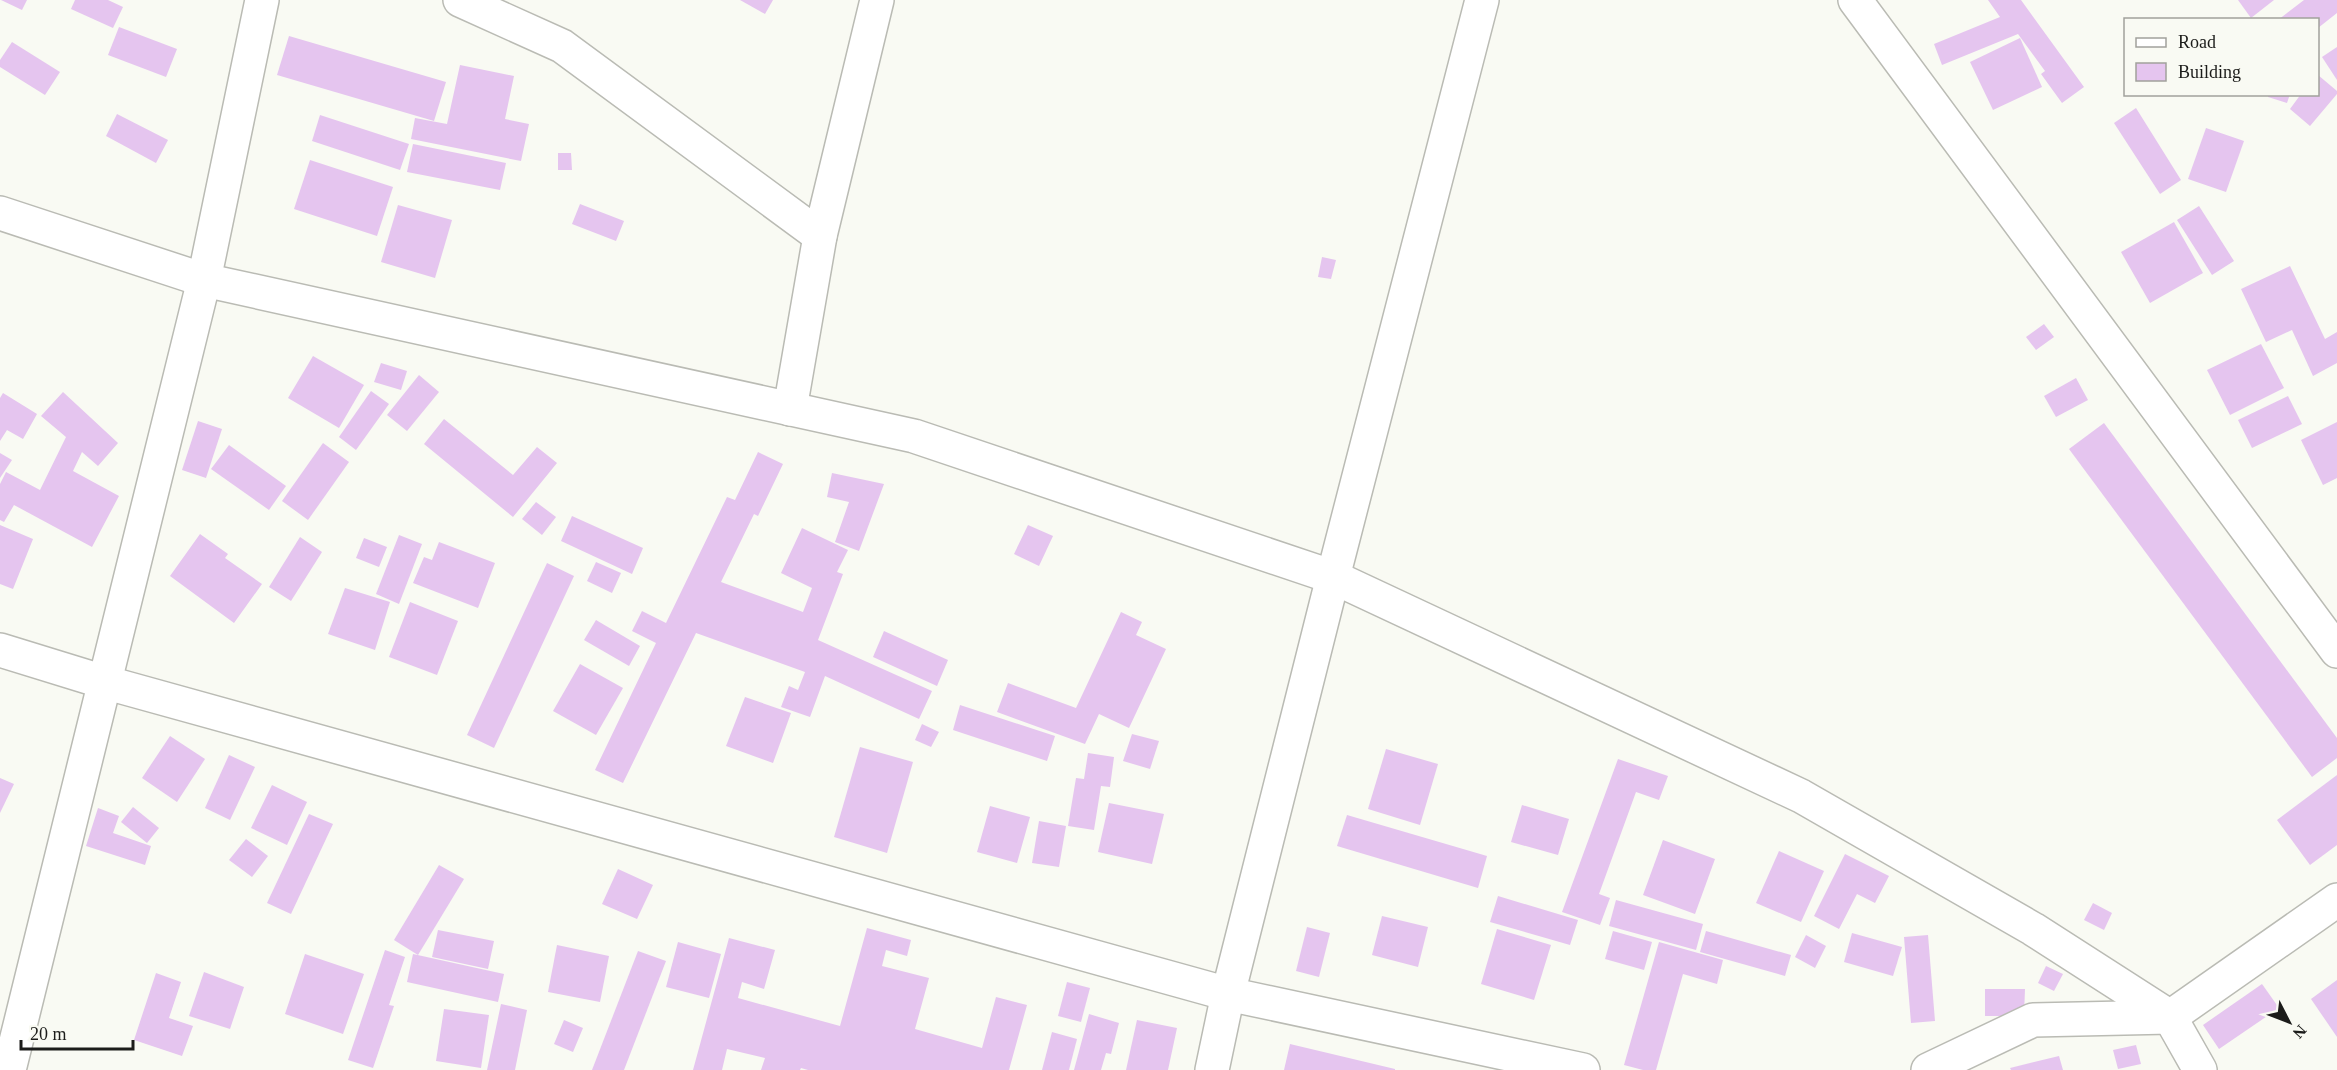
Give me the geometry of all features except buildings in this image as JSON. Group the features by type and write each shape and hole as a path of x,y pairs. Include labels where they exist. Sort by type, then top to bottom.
{"street":[{"path":"9,1070 204,280 262,0"},
{"path":"460,0 562,46 820,236"},
{"path":"790,409 820,236 877,0"},
{"path":"1212,1070 1228,994 1482,0"},
{"path":"1855,0 2337,651"},
{"path":"0,213 204,280 914,436 1334,577 1801,796 2033,930 2170,1017 2200,1070"},
{"path":"0,650 104,682 1228,994 1583,1070"},
{"path":"1928,1070 2033,1020 2170,1017 2337,900"}]}
